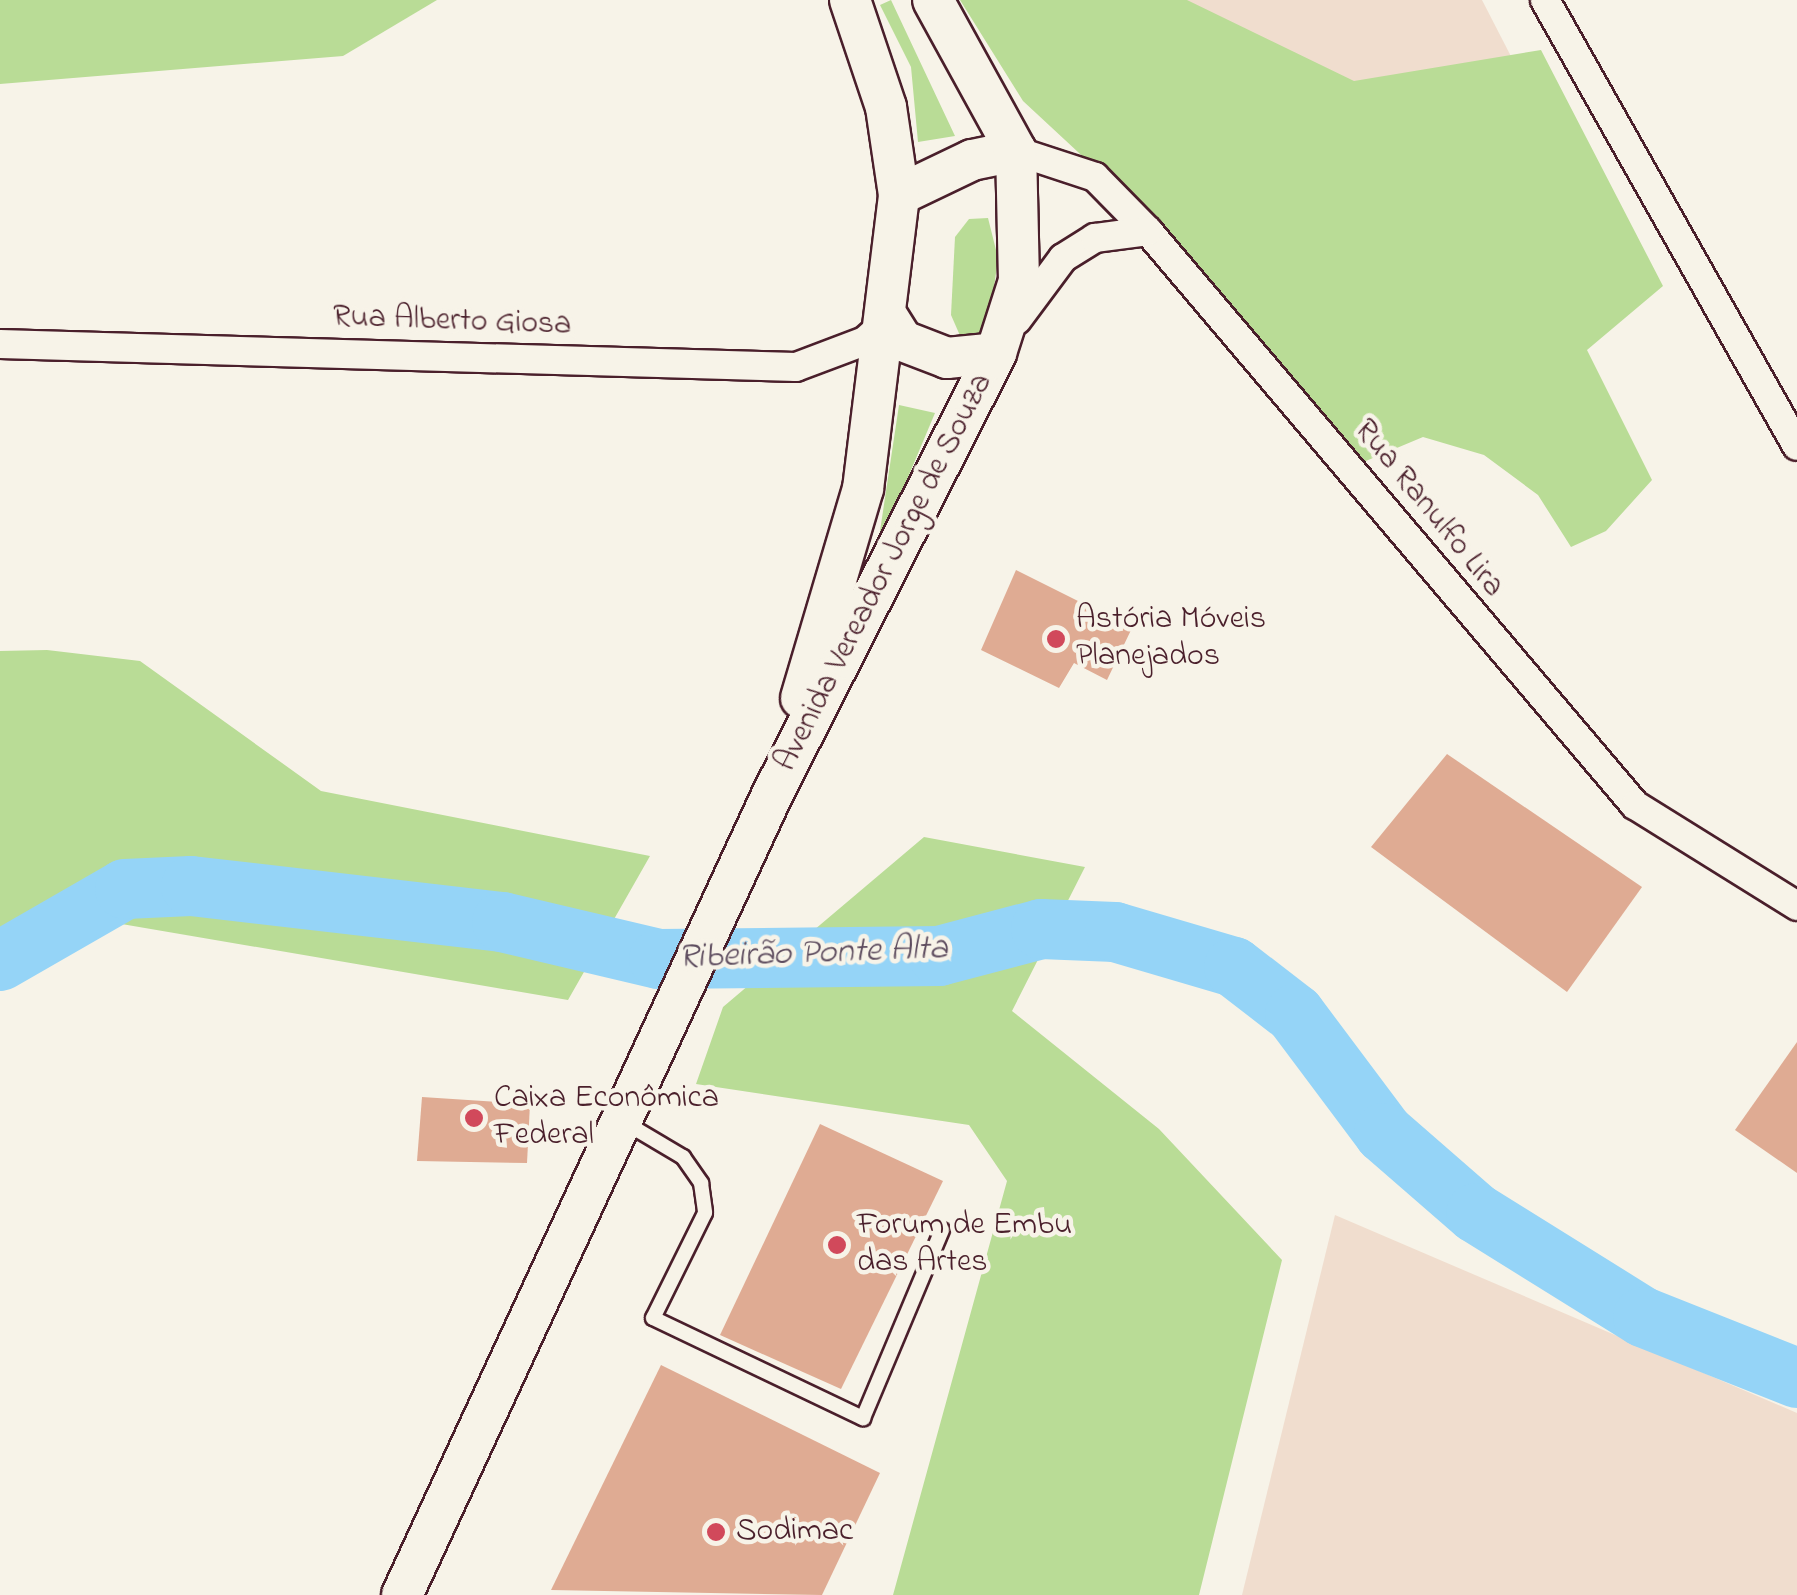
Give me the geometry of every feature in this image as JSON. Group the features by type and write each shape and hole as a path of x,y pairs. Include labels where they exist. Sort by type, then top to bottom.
{"main road":[{"name":"Avenida Vereador Jorge de Souza","path":"773,794 863,488 889,319 898,194 886,106 850,0"},
{"name":"Avenida Vereador Jorge de Souza","path":"402,1595 773,794 996,353 1019,280 1016,151 933,0"},
{"path":"898,194 1016,151"},
{"path":"889,319 904,341 947,358 996,353"}],"street":[{"path":"1545,0 1797,446"},
{"name":"Rua Ranulfo Lira","path":"1016,151 1095,178 1148,232 1596,765 1636,805 1797,906"},
{"name":"Avenida Vereador Jorge de Souza","path":"996,353 1063,258 1096,238 1148,232"},
{"name":"Rua Alberto Giosa","path":"0,344 796,367 865,341 889,319"}],"lane":[{"path":"624,1121 682,1157 701,1183 705,1214 653,1318 863,1418 942,1230"}],"shaded area":[{"path":"1098,0 1482,0 1568,167"},
{"path":"1335,1215 1797,1413 1797,1595 1242,1595"}],"green space":[{"path":"0,0 437,0 343,56 0,84"},
{"path":"891,0 955,136 918,142 911,67 880,5"},
{"path":"960,0 1187,0 1354,81 1541,50 1663,286 1587,350 1652,480 1606,531 1571,547 1538,495 1484,455 1423,437 1361,463 1190,256 1023,101"},
{"path":"988,218 998,258 989,325 965,347 951,315 955,237 969,219"},
{"path":"899,405 935,413 877,551"},
{"path":"47,650 140,661 321,791 650,856 568,1000 104,921 0,951 0,651"},
{"path":"924,837 1085,867 1012,1011 1159,1129 1282,1260 1199,1595 893,1595 1007,1181 969,1125 696,1084 723,1007"}],"building":[{"name":"Astória Móveis Planejados","path":"1016,570 1132,628 1107,680 1074,663 1059,688 981,650"},
{"path":"1447,754 1642,887 1567,992 1371,847"},
{"path":"1797,1042 1797,1173 1735,1130"},
{"name":"Caixa Econômica Federal","path":"422,1097 530,1104 527,1163 417,1161"},
{"name":"Forum de Embu das Artes","path":"820,1124 943,1181 841,1389 720,1335"},
{"name":"Sodimac","path":"661,1365 880,1473 822,1595 551,1590"}],"waterway":[{"name":"Ribeirão Ponte Alta","path":"0,961 125,889 191,886 502,922 659,959 939,956 1041,929 1115,932 1234,967 1295,1014 1384,1133 1476,1213 1643,1317 1797,1378"}],"place":[{"name":"Astória Móveis Planejados","path":"1056,639"},
{"name":"Caixa Econômica Federal","path":"474,1118"},
{"name":"Forum de Embu das Artes","path":"837,1245"},
{"name":"Sodimac","path":"716,1532"}]}
